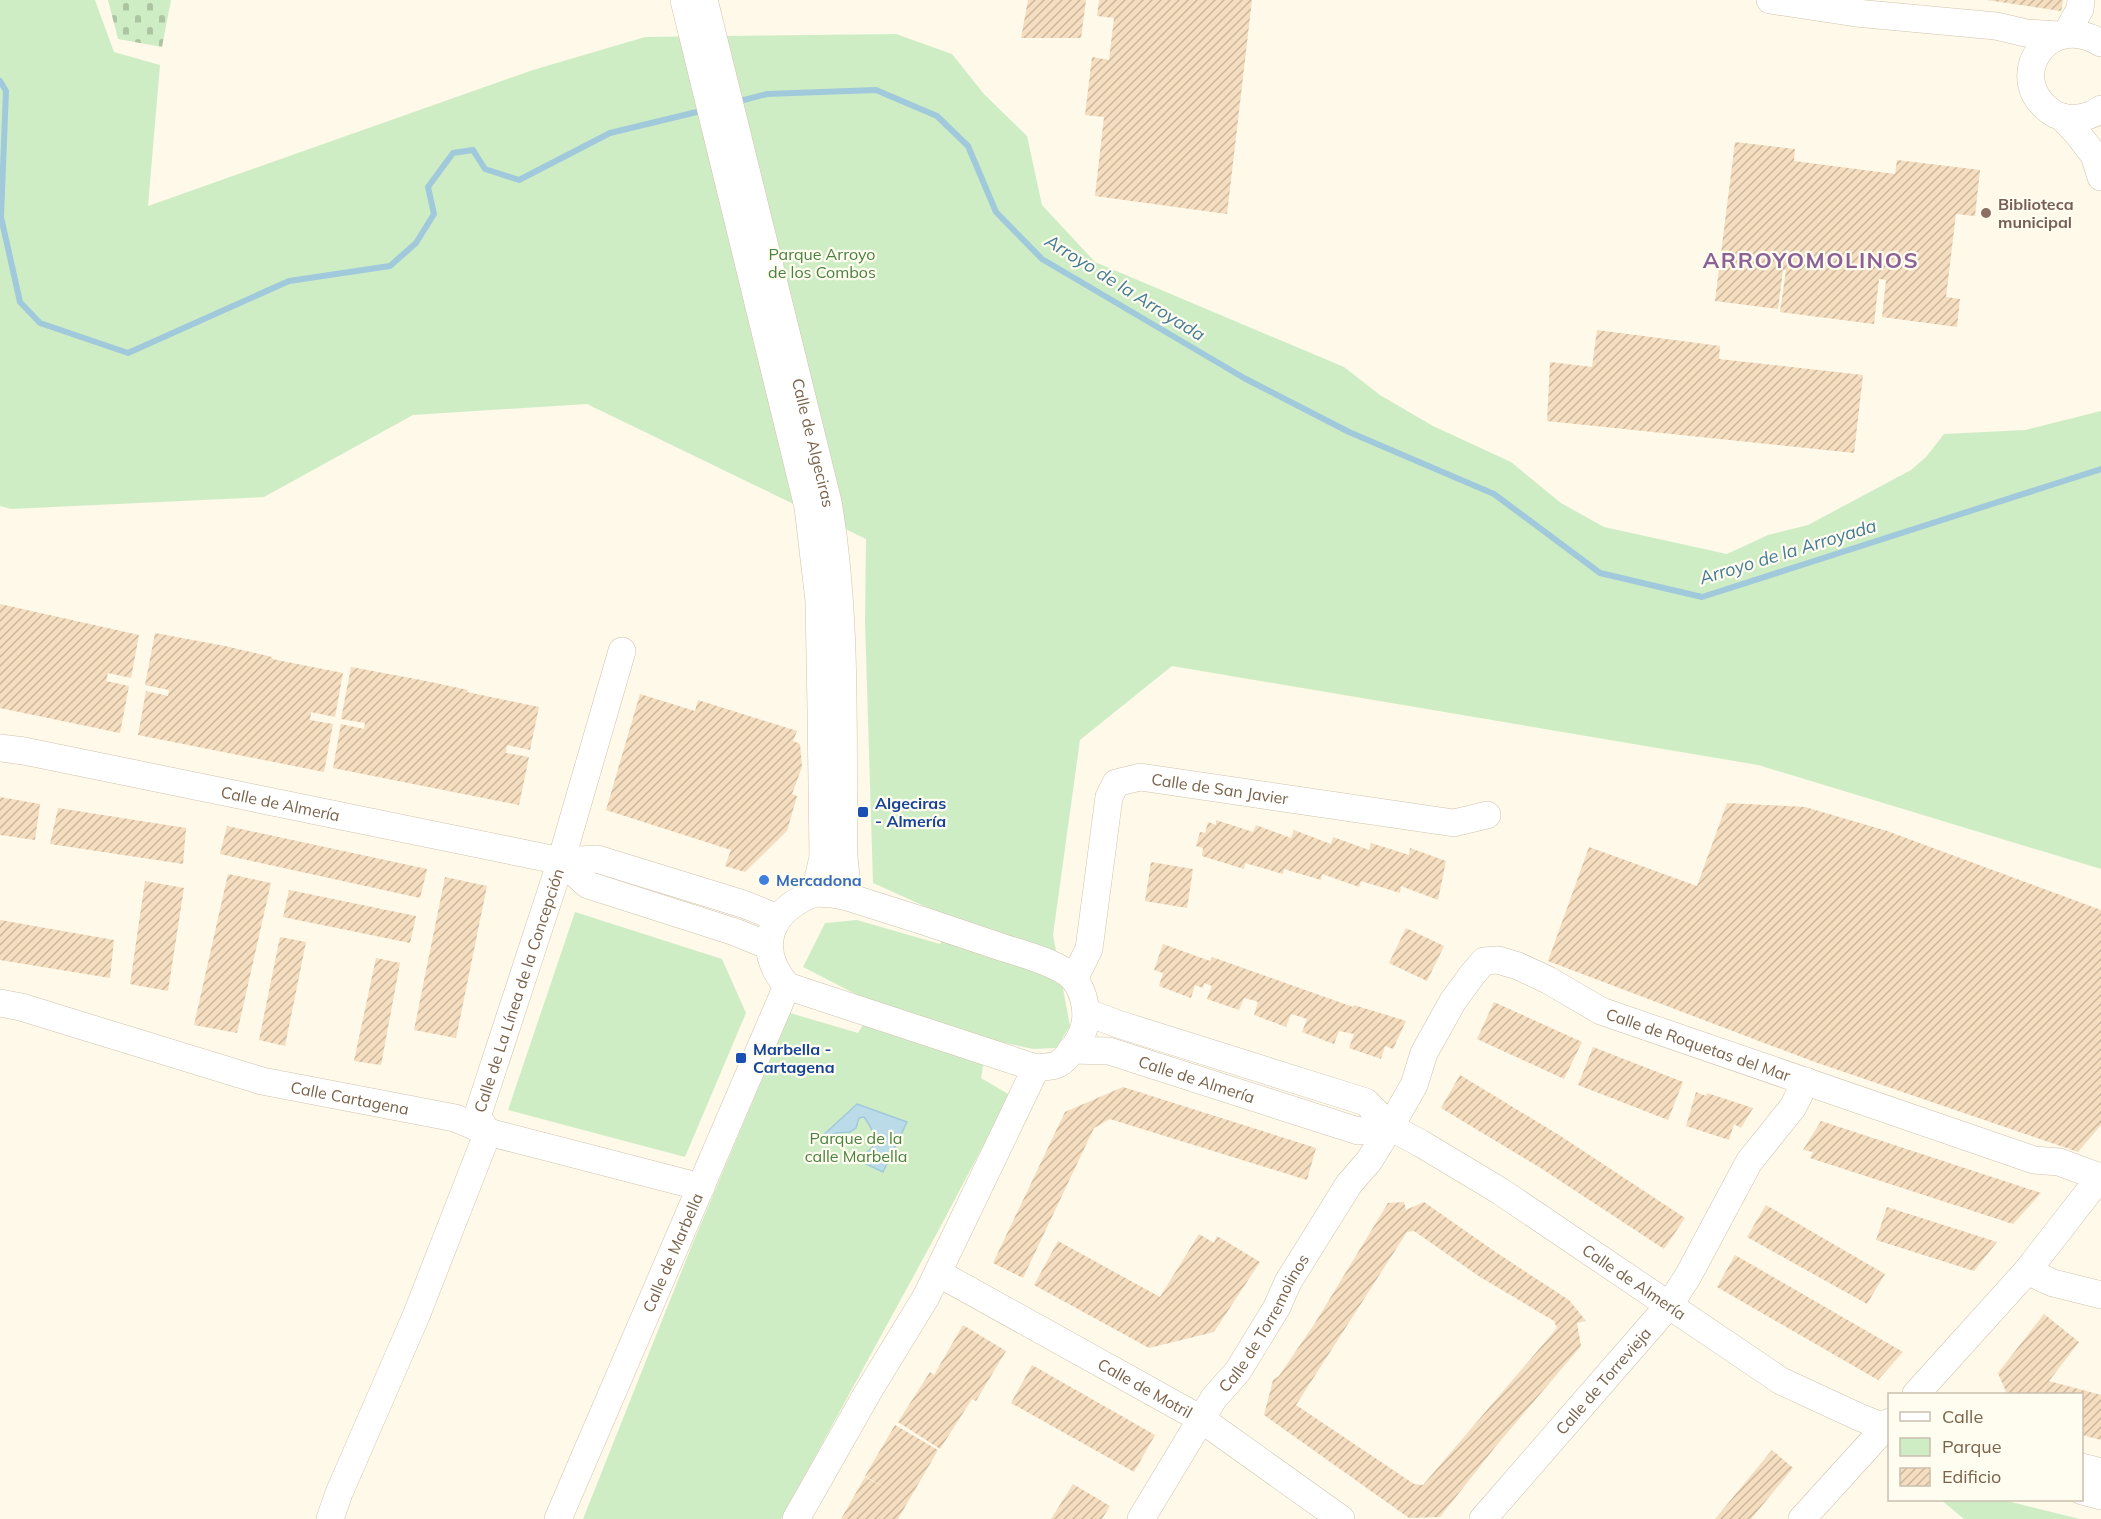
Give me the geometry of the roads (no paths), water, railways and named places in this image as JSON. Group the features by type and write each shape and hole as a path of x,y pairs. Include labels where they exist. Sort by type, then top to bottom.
{"street":[{"name":"Calle de Algeciras","path":"684,0 808,507 840,599 844,857 848,897"},
{"name":"Calle de Algeciras","path":"704,0 828,502 819,601 823,857 815,893"},
{"path":"1770,0 1856,13 1996,26 2026,33 2062,35"},
{"path":"2062,35 2080,9 2081,0"},
{"path":"2092,0 2101,35"},
{"path":"1977,25 2001,38 2017,51 2031,71"},
{"path":"2101,43 2090,36 2075,32 2062,35 2045,43 2036,55 2031,71 2032,86 2038,100 2049,111 2062,117 2080,119 2101,110"},
{"path":"2097,166 2101,110"},
{"path":"2062,117 2078,133 2097,166"},
{"name":"Calle de La Línea de la Concepción","path":"330,1519 339,1493 416,1316 488,1132 477,1117 561,861 622,651"},
{"name":"Calle de Almería","path":"0,748 561,861 597,859 743,904 778,918"},
{"name":"Calle de San Javier","path":"1074,979 1089,949 1109,797 1116,783 1140,777 1454,823 1487,815"},
{"path":"561,861 588,885 735,932 769,946"},
{"path":"815,893 848,897 954,930 1064,971 1074,979 1083,996 1086,1012 1085,1025 1080,1037 1058,1064 1036,1068 787,986 777,973 770,958 769,946 778,918 802,898 815,893"},
{"name":"Calle de Roquetas del Mar","path":"1390,1127 1413,1085 1424,1053 1453,1001 1484,961 1498,960 1518,966 1548,980 1601,1011 2034,1160 2059,1162 2101,1176"},
{"name":"Calle de Marbella","path":"558,1519 787,986"},
{"name":"Calle Cartagena","path":"0,1003 21,1007 262,1081 455,1118 488,1132 702,1187"},
{"name":"Calle de Almería","path":"1086,1012 1366,1102 1390,1127 1500,1191 1781,1381 1859,1417 1888,1427"},
{"name":"Calle de Almería","path":"1071,1050 1109,1052 1358,1131 1390,1127"},
{"path":"796,1519 868,1392 926,1298 1036,1068"},
{"name":"Calle de Torrevieja","path":"1484,1519 1670,1304 1688,1276 1749,1162 1793,1107 1806,1081"},
{"name":"Calle de Torremolinos","path":"1141,1519 1214,1398 1238,1371 1277,1307 1288,1282 1349,1184 1369,1161 1390,1127"},
{"path":"1918,1393 2027,1271 2101,1176"},
{"path":"2027,1271 2054,1283 2101,1295"},
{"name":"Calle de Motril","path":"938,1273 1201,1419 1341,1519"},
{"path":"1802,1519 1888,1427"},
{"path":"2083,1467 2101,1472"},
{"path":"2083,1491 2101,1496"}],"water":[{"path":"857,1104 907,1122 883,1172 853,1158 868,1151 874,1142 872,1131 864,1117 859,1118 856,1128 850,1132 836,1133 818,1140"}],"waterway":[{"name":"Arroyo de la Arroyada","path":"0,81 6,91 1,217 20,302 40,323 128,353 289,281 390,266 416,243 434,214 428,187 453,153 473,150 485,169 519,180 610,133 705,110"},
{"name":"Arroyo de la Arroyada","path":"736,102 767,94 876,90 937,116 968,146 996,212 1042,259 1244,378 1349,432 1494,494 1600,573 1702,597 2101,469"}],"place":[{"name":"Biblioteca municipal","path":"1986,213"},
{"name":"Algeciras - Almería","path":"863,812"},
{"name":"Mercadona","path":"764,880"},
{"name":"Marbella - Cartagena","path":"741,1058"}],"district":[{"name":"ARROYOMOLINOS","path":"1811,260"}],"park label":[{"name":"Parque Arroyo de los Combos","path":"822,263"},
{"name":"Parque de la calle Marbella","path":"856,1147"}]}
